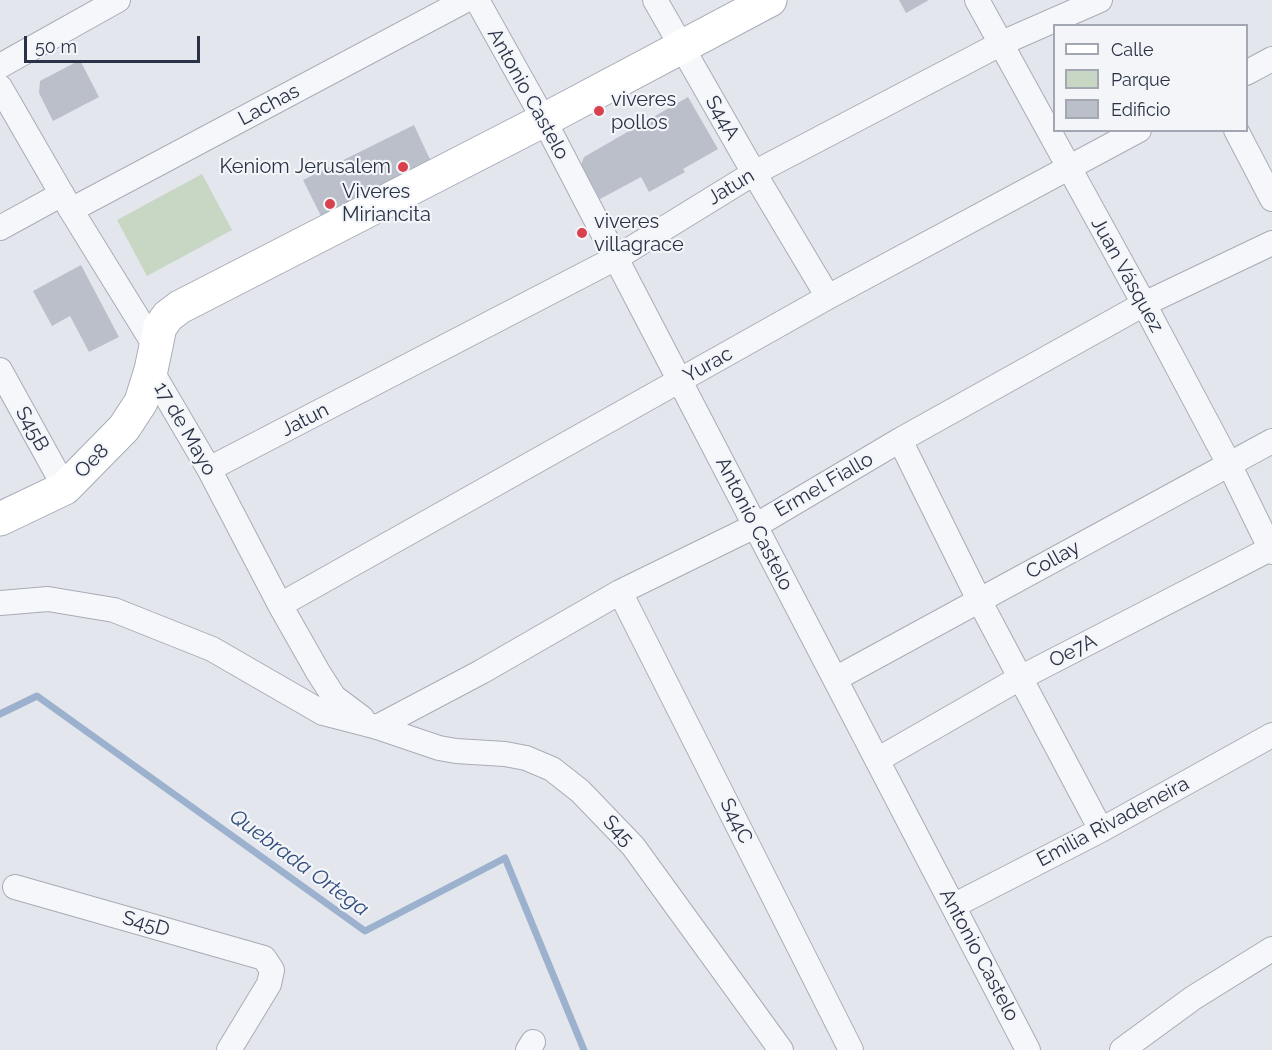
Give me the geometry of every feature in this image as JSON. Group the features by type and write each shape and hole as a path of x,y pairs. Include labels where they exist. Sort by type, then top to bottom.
{"street":[{"path":"0,66 118,0"},
{"name":"Lachas","path":"0,228 66,202 466,0"},
{"name":"Antonio Castelo","path":"477,0 544,120 1028,1050"},
{"name":"S44A","path":"656,0 754,173 828,297"},
{"name":"Oe8","path":"0,519 65,488 124,428 141,402 160,327 168,316 180,307 544,120 770,0"},
{"name":"Juan Vásquez","path":"977,0 1144,304 1229,464 1271,550"},
{"name":"Jatun","path":"1056,24 1090,12"},
{"name":"Jatun","path":"209,470 615,258 754,173 1002,43 1053,25"},
{"path":"1248,72 1272,59"},
{"name":"17 de Mayo","path":"0,87 153,358 280,605 334,697 353,713 377,727"},
{"name":"Yurac","path":"280,605 828,297 1135,132"},
{"path":"1237,132 1272,199"},
{"name":"Ermel Fiallo","path":"377,727 481,672 620,592 755,525 900,440 1144,304 1272,243"},
{"name":"S45B","path":"0,370 65,488"},
{"path":"900,440 979,600 1101,830"},
{"name":"Collay","path":"835,679 1272,441"},
{"name":"Oe7A","path":"877,760 1020,678 1271,550"},
{"name":"S44C","path":"620,592 851,1050"},
{"path":"0,603 48,599 114,610 212,649 323,713 377,727"},
{"name":"S45","path":"377,727 456,752 505,754 526,758 552,769 580,791 633,846 781,1050"},
{"name":"Emilia Rivadeneira","path":"953,906 1101,830 1272,735"},
{"name":"S45D","path":"15,887 264,958 272,970 269,984 230,1050"},
{"path":"1122,1050 1193,998 1272,949"}],"green space":[{"path":"202,174 232,230 147,276 117,220"}],"building":[{"path":"899,0 929,0 906,13"},
{"path":"80,60 99,97 53,121 39,93 40,81"},
{"path":"688,97 718,149 683,169 685,172 649,192 641,177 600,199 581,165 584,157"},
{"path":"414,125 434,168 324,222 303,180"},
{"path":"81,265 119,337 89,352 70,316 52,326 33,291"}],"waterway":[{"name":"Quebrada Ortega","path":"0,714 37,696 365,931 505,858 584,1050"}],"place":[{"name":"viveres pollos","path":"599,111"},
{"name":"Keniom Jerusalem","path":"403,167"},
{"name":"Viveres Miriancita","path":"330,204"},
{"name":"viveres villagrace","path":"582,233"}]}
